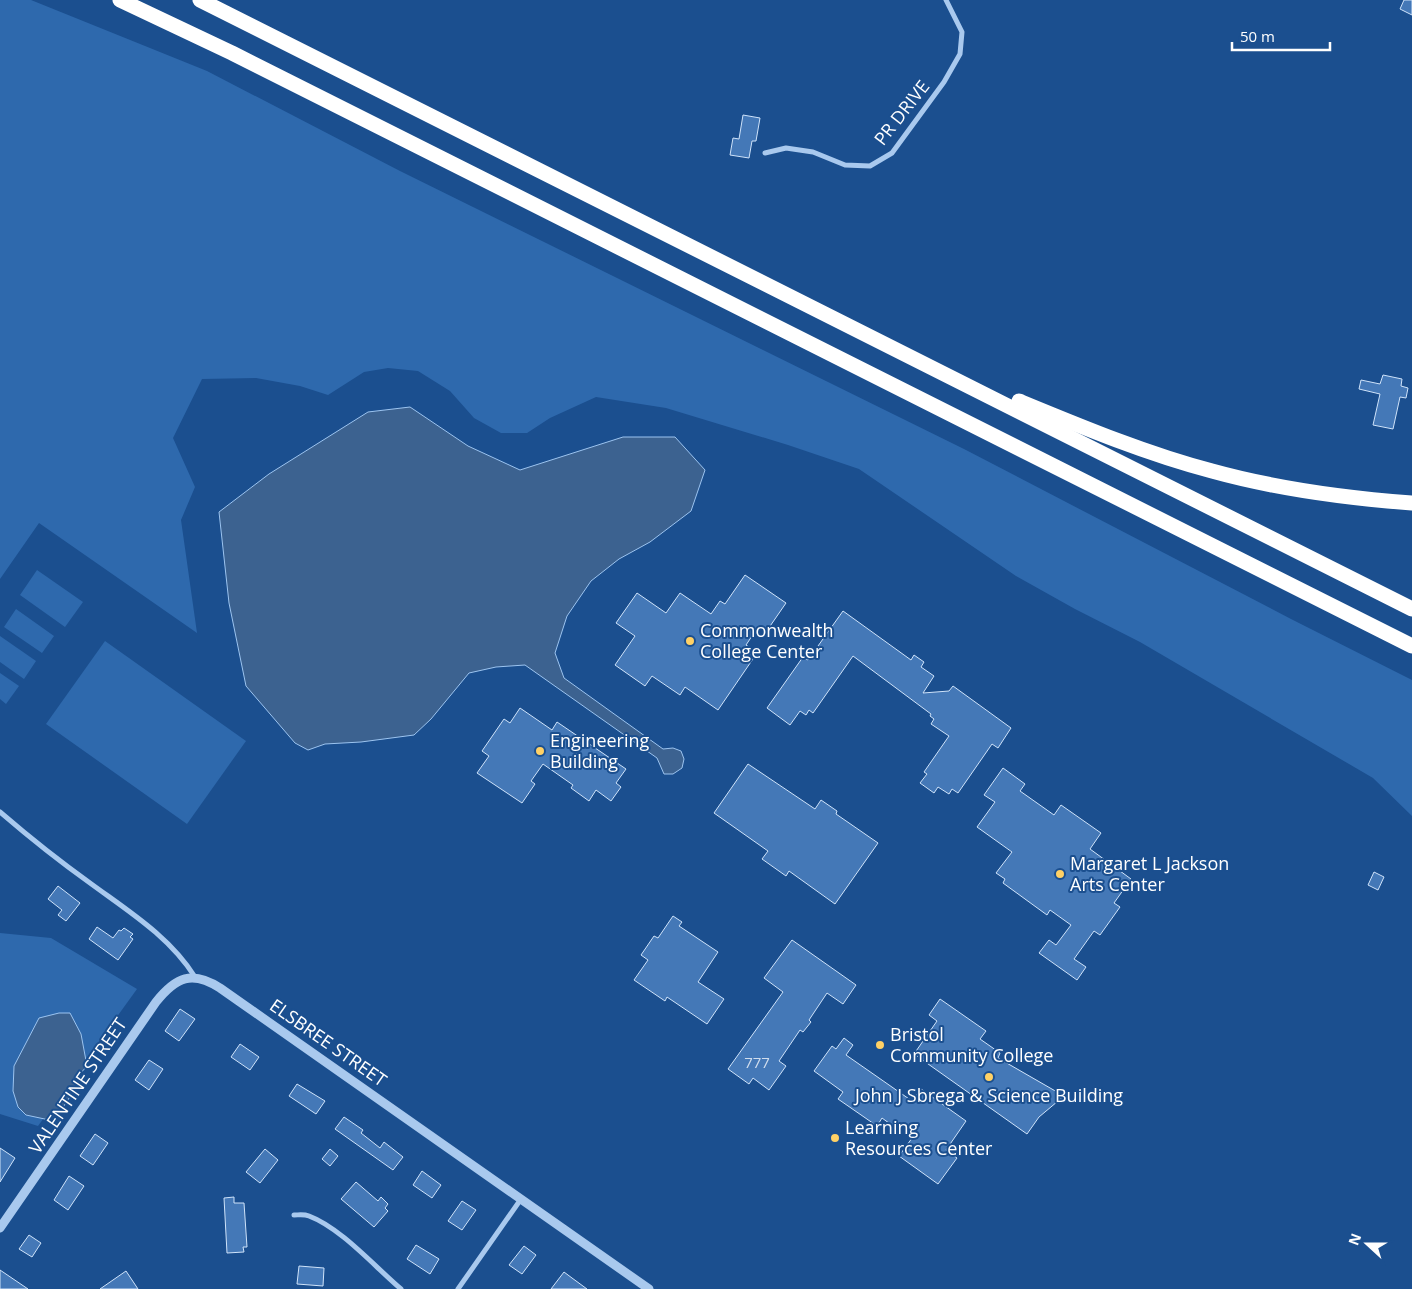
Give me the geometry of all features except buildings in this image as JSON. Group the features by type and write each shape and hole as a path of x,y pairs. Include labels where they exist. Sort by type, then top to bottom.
{"highway":[{"path":"120,0 240,58 1412,646"},
{"path":"200,0 1412,609"},
{"path":"910,356 1084,426 1212,471 1310,491 1412,503"}],"street":[{"name":"PR DRIVE","path":"765,153 786,148 813,152 846,165 870,166 892,153 944,82 960,54 962,32 946,0"},
{"path":"0,812 70,869 155,931 179,954 195,977"},
{"name":"ELSBREE STREET","path":"195,977 208,980 220,988 649,1289"},
{"name":"VALENTINE STREET","path":"0,1228 156,1002 175,982 195,977"},
{"path":"458,1289 521,1199"},
{"path":"294,1215 307,1215 340,1235 401,1289"}],"shaded area":[{"path":"0,0 31,0 207,71 400,171 964,449 1412,680 1412,816 1373,778 1140,642 1016,576 859,469 666,408 596,397 550,418 527,433 501,433 474,418 450,391 418,371 388,368 364,372 328,395 300,386 256,378 202,379 173,438 195,487 181,520 197,633 39,523 0,579"},
{"path":"410,407 468,446 520,470 623,437 675,437 705,470 691,511 650,542 619,559 591,581 567,616 555,653 564,678 663,749 673,748 681,751 684,759 682,768 673,774 664,774 657,758 525,665 496,667 469,673 431,719 414,735 361,742 325,744 308,750 295,743 246,686 229,603 219,512 269,474 368,412"},
{"path":"37,570 83,602 65,627 20,595"},
{"path":"16,609 54,636 42,653 4,627"},
{"path":"0,636 36,661 24,679 0,662"},
{"path":"105,641 246,741 187,824 46,724"},
{"path":"0,673 19,686 6,704 0,699"},
{"path":"0,933 51,938 137,989 38,1126 0,1114"},
{"path":"59,1013 70,1013 81,1034 87,1066 79,1075 79,1083 54,1121 26,1115 18,1107 13,1091 14,1066 39,1018"}],"place":[{"name":"Commonwealth College Center","path":"690,641"},
{"name":"Engineering Building","path":"540,751"},
{"name":"Margaret L Jackson Arts Center","path":"1060,874"},
{"name":"Bristol Community College","path":"880,1045"},
{"name":"John J Sbrega & Science Building","path":"989,1077"},
{"name":"Learning Resources Center","path":"835,1138"}]}
